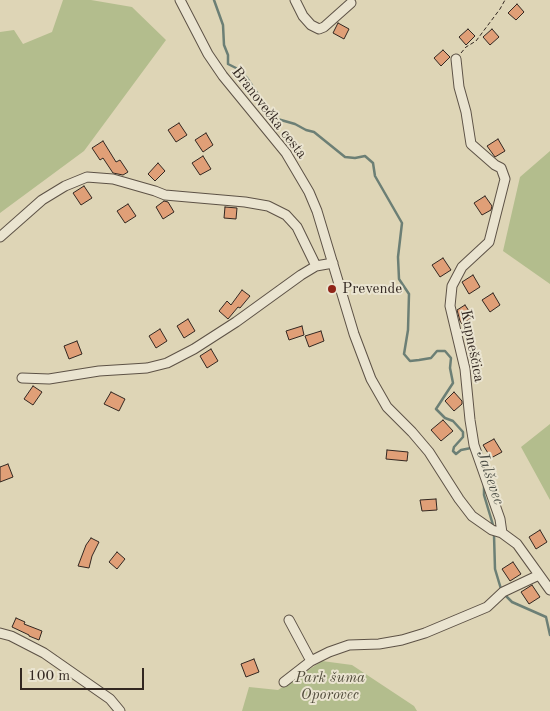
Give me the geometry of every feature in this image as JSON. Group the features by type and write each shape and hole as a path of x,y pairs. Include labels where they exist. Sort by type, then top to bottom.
{"street":[{"name":"Branovečka cesta","path":"180,0 208,54 223,76 286,153 309,192 317,211 354,334 372,379 387,407 429,452 472,516 517,544 550,590"},
{"path":"295,0 302,16 311,25 319,29 324,27 351,3"},
{"name":"Kupneščica","path":"456,59 458,87 466,112 472,144 495,165 501,168 505,180 489,242 462,267 452,286 450,306 465,369 474,446 500,519 498,531"},
{"path":"0,237 42,200 65,186 87,178 113,179 165,195 245,202 268,206 286,215 297,227 316,266"},
{"path":"22,378 48,378 99,371 147,368 167,363 194,349 236,322 301,275 316,266 332,263"},
{"path":"284,682 311,661 329,652 349,645 379,644 425,633 487,607 503,592 539,575"},
{"path":"289,620 311,661"},
{"path":"0,633 11,636 44,653 110,699 120,711"}],"path":[{"path":"456,59 466,47 476,40 505,0"}],"green space":[{"path":"63,0 91,0 132,7 166,40 84,151 0,213 0,32 14,30 23,44 52,32"},
{"path":"550,151 550,284 503,251 520,177"},
{"path":"550,424 550,500 521,447"},
{"name":"Park šuma Oporovec","path":"322,661 352,665 414,706 417,711 242,711 249,687 278,690"}],"building":[{"path":"517,4 524,12 516,20 508,13"},
{"path":"338,23 349,29 344,39 333,33"},
{"path":"468,29 475,36 466,45 459,37"},
{"path":"492,29 499,37 490,45 483,37"},
{"path":"443,50 450,57 441,66 434,58"},
{"path":"179,123 187,135 176,142 168,130"},
{"path":"206,133 213,145 203,152 195,140"},
{"path":"498,139 505,151 495,157 487,146"},
{"path":"103,141 116,162 120,160 128,172 123,175 113,173 103,158 100,160 92,148"},
{"path":"203,156 211,169 200,175 192,163"},
{"path":"158,163 165,171 155,181 148,174"},
{"path":"84,186 92,198 81,205 73,193"},
{"path":"485,196 492,206 491,210 482,215 474,203"},
{"path":"164,201 168,202 174,212 163,219 156,207"},
{"path":"128,204 136,216 125,223 117,211"},
{"path":"225,207 237,208 236,219 224,218"},
{"path":"443,258 451,270 440,277 432,265"},
{"path":"473,275 480,287 469,294 462,282"},
{"path":"242,290 250,296 228,319 219,311 227,301 231,305"},
{"path":"493,293 500,305 490,312 482,300"},
{"path":"465,305 473,317 462,324 457,310"},
{"path":"188,319 195,331 184,338 177,326"},
{"path":"302,326 304,335 289,340 286,331"},
{"path":"160,329 167,341 156,348 149,336"},
{"path":"321,331 324,341 309,347 305,336"},
{"path":"77,341 82,354 69,359 64,346"},
{"path":"211,349 218,361 207,368 200,356"},
{"path":"33,386 42,392 33,405 24,399"},
{"path":"111,392 125,399 119,411 104,404"},
{"path":"454,392 462,401 462,404 454,411 445,401"},
{"path":"443,420 453,431 441,441 431,430"},
{"path":"494,439 502,452 491,458 483,445"},
{"path":"387,450 408,452 407,461 386,459"},
{"path":"8,464 13,477 0,482 0,467"},
{"path":"436,499 437,510 422,511 420,500"},
{"path":"540,530 547,542 536,549 529,537"},
{"path":"91,538 99,542 92,556 89,568 78,566 86,545"},
{"path":"117,552 125,559 117,569 109,562"},
{"path":"513,562 521,574 510,581 502,569"},
{"path":"532,585 540,597 529,604 521,592"},
{"path":"16,618 25,622 24,624 42,631 39,640 12,627"},
{"path":"254,659 259,672 246,677 241,664"}],"waterway":[{"name":"Jalševec","path":"214,0 223,25 224,45 228,55 228,64 236,68 247,78 274,118 314,132 345,157 365,156 373,163 375,176 402,223 398,257 399,279 409,294 408,330 404,354 410,361 431,358 437,351 445,351 451,358 450,368 453,383 436,409 445,418 453,421 463,432 463,437 454,447 453,451 456,454 461,450 471,448 472,450"},
{"name":"Jalševec","path":"484,484 484,495 493,525"},
{"name":"Jalševec","path":"494,535 495,569 501,589"},
{"name":"Jalševec","path":"505,595 512,602 546,617 550,635"}],"place":[{"name":"Prevende","path":"332,289"}]}
